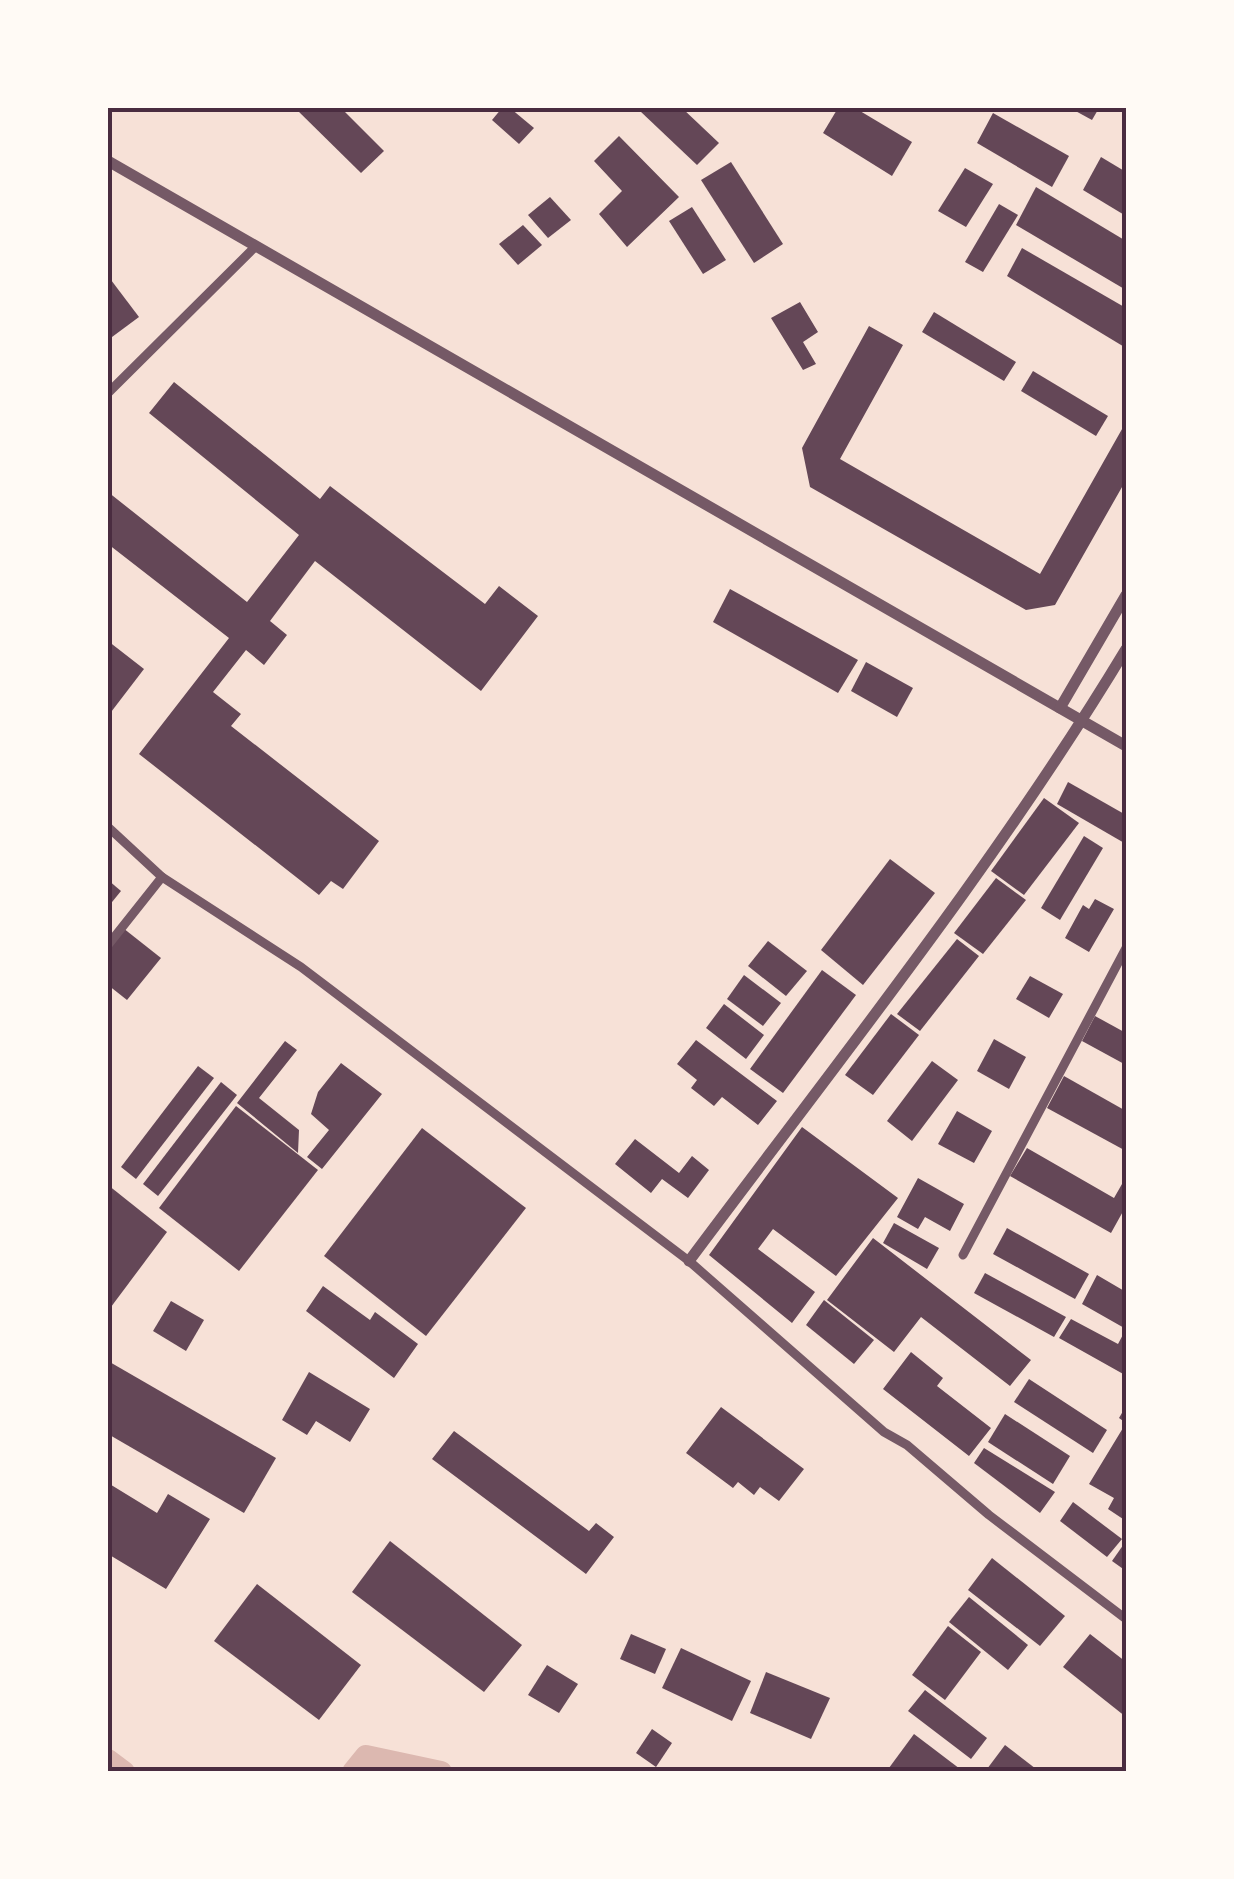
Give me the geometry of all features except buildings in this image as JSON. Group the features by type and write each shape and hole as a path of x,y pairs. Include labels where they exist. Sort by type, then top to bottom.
{"street":[{"path":"108,161 1126,746"},
{"path":"108,393 256,246"},
{"path":"1060,708 1126,595"},
{"path":"688,1262 929,940 1083,721 1126,649"},
{"path":"108,828 162,876 301,967 688,1262 884,1432 907,1445 989,1515 1126,1619"},
{"path":"108,946 162,876"},
{"path":"963,1255 1126,948"}],"waterway":[{"path":"353,1772 366,1756 441,1772"},
{"path":"108,1760 124,1772"}]}
